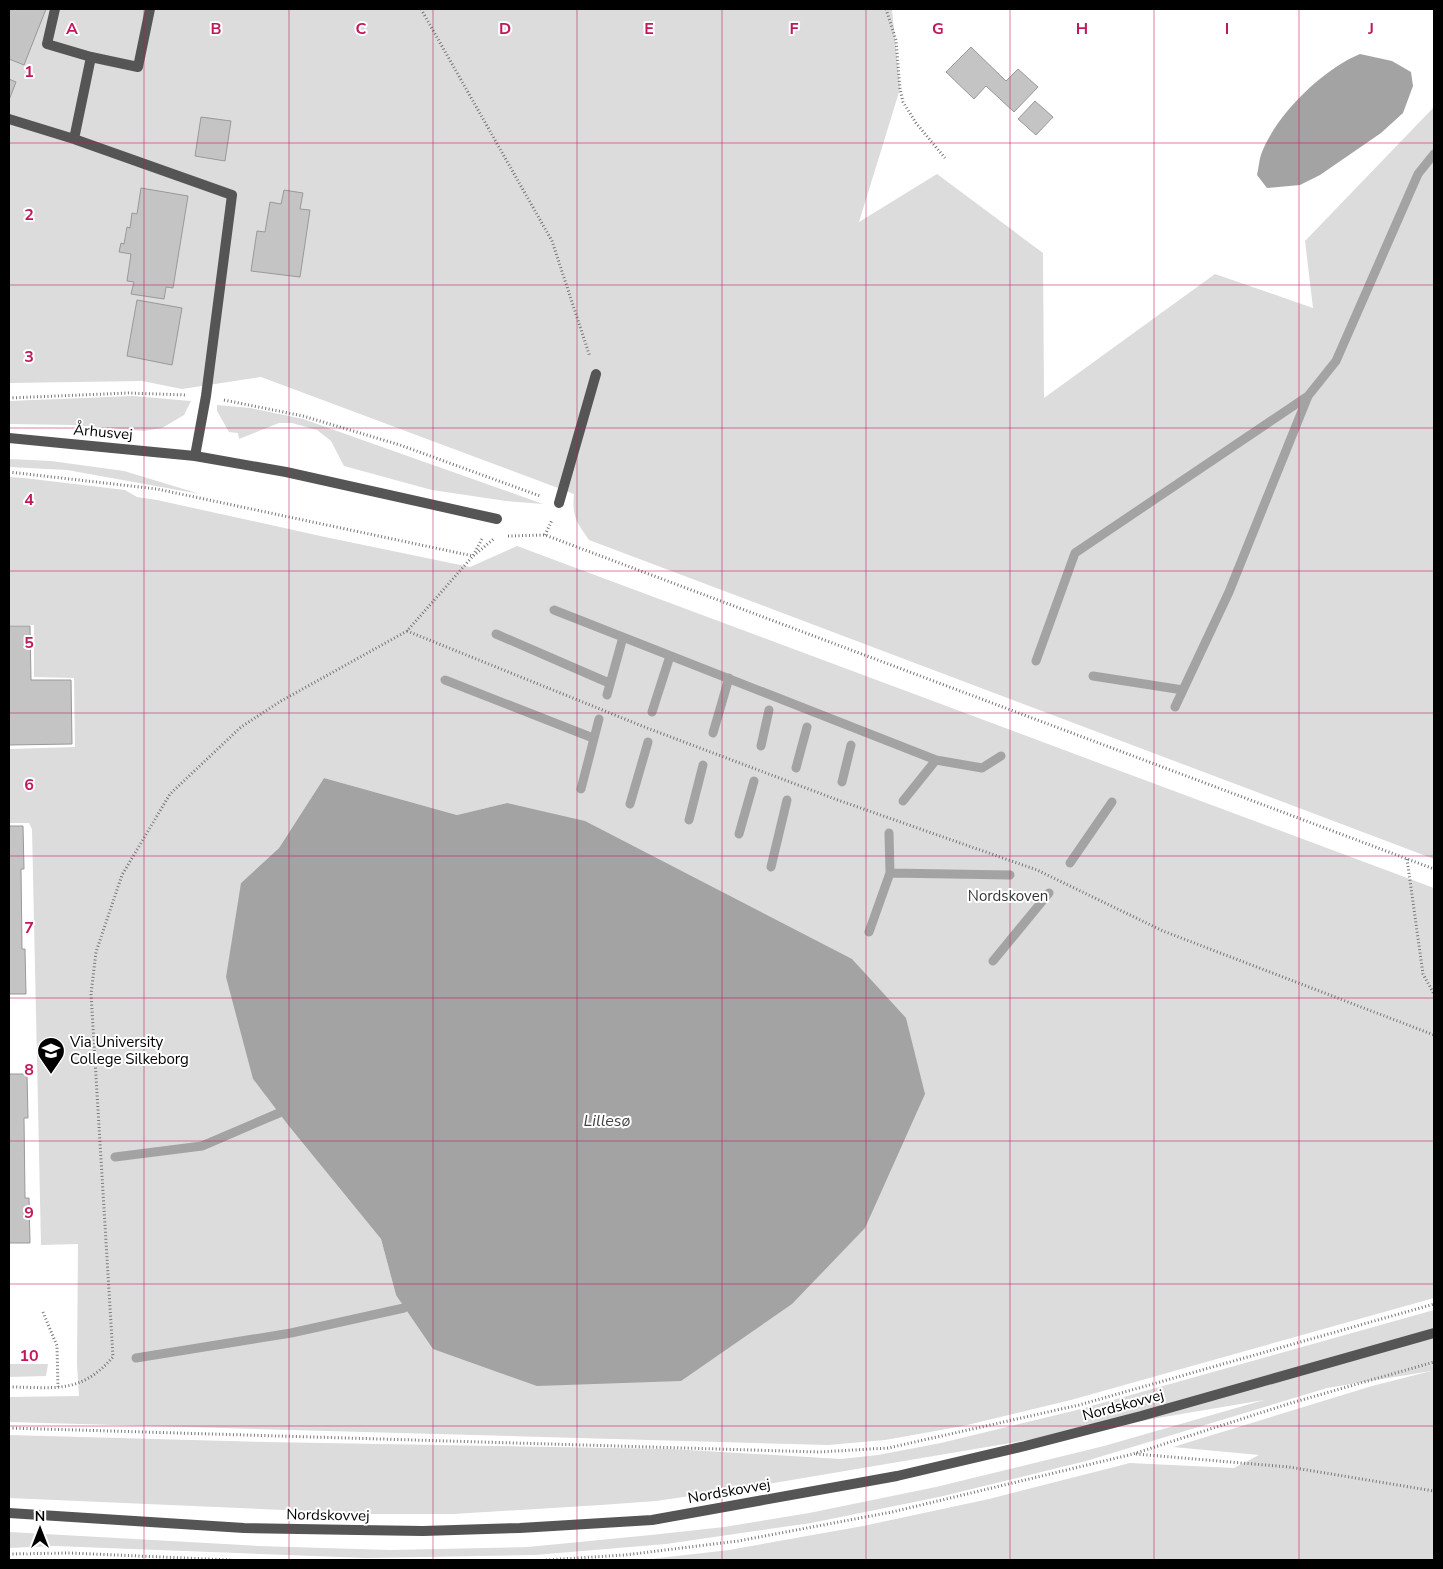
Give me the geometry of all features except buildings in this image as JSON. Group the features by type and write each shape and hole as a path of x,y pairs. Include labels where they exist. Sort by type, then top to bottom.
{"street":[{"path":"55,9 47,44 91,57 138,67 150,9"},
{"path":"74,139 91,57"},
{"path":"9,119 74,139 232,194 206,396 195,456"},
{"path":"560,503 596,374"},
{"name":"Århusvej","path":"9,438 195,456 286,472 497,519"},
{"name":"Nordskovvej","path":"9,1513 244,1528 423,1531 652,1520 897,1476 1016,1448 1140,1416 1434,1333"}],"path":[{"path":"421,9 552,240 596,374"},
{"path":"886,9 896,40 900,89 904,102 916,123 945,158"},
{"path":"9,398 128,393 206,396 303,416 400,445 560,503"},
{"path":"9,472 157,489 473,556"},
{"path":"473,556 485,532 497,519"},
{"path":"507,536 545,535 1434,869"},
{"path":"9,1387 69,1387 92,1378 113,1357 91,994 96,952 122,875 170,794 241,727 281,701 407,631 473,556 497,536"},
{"path":"407,631 647,728 826,795 1037,870 1163,931 1434,1035"},
{"path":"1407,859 1423,974 1434,994"},
{"path":"9,1428 819,1452 888,1448 1079,1405 1434,1304"},
{"path":"43,1312 56,1346 58,1387"},
{"path":"546,1560 625,1555 738,1541 892,1512 1133,1454 1291,1403 1434,1362"},
{"path":"1133,1454 1166,1455 1289,1468 1434,1491"},
{"path":"9,1554 79,1554 231,1560"}],"green space":[{"path":"9,9 892,9 900,89 859,222 937,174 1043,253 1044,398 1215,274 1313,308 1305,241 1434,107 1434,859 589,540 574,514 574,494 261,377 182,389 142,381 9,383"},
{"path":"133,396 191,401 184,415 162,428 144,431 74,425 9,424 9,401"},
{"path":"217,405 250,408 303,419 543,504 506,501 432,490 344,466 331,441 317,430 292,423 279,423 239,439 238,433 229,432 217,411"},
{"path":"9,459 51,461 124,471 200,494 67,470 9,467"},
{"name":"Nordskoven","path":"9,477 125,490 137,497 470,567 517,546 1434,888 1434,1298 1071,1400 963,1426 885,1440 828,1445 9,1422 9,1397 79,1396 77,1364 78,1244 41,1245 32,829 29,823 9,823 9,749 75,747 74,678 34,677 34,625 9,625","holes":["324,778 457,815 507,803 396,1295 381,1239 253,1079 241,883 279,848"]},
{"path":"1434,1310 1434,1560 642,1560 729,1550 863,1526 989,1499 1130,1463 1234,1468 1259,1455 1173,1447 1372,1386 1431,1371 1327,1388 1086,1461 939,1497 811,1523 666,1544 535,1555 366,1558 55,1546 9,1548 9,1532 259,1546 390,1550 528,1547 724,1527 809,1513 936,1487 1104,1446 1264,1400 745,1488 656,1501 453,1514 374,1514 9,1498 9,1435 265,1442 671,1449 841,1459 878,1455 941,1443 1077,1410"},
{"path":"9,1364 48,1364 46,1376 9,1377"}],"water":[{"path":"1360,54 1392,61 1411,72 1413,86 1403,113 1381,133 1320,175 1300,185 1267,188 1257,175 1260,157 1278,123 1303,94 1331,70"},
{"name":"Lillesø","path":"324,778 457,815 507,803 585,821 852,959 906,1018 925,1094 865,1228 792,1304 681,1381 537,1386 433,1349 396,1295 381,1239 253,1079 226,977 241,883 279,848"}],"waterway":[{"path":"1036,661 1075,553 1308,396 1336,361 1418,174 1434,154"},
{"path":"1175,707 1229,592 1308,396"},
{"path":"554,610 936,760 982,768 1001,756"},
{"path":"496,634 609,683"},
{"path":"607,695 623,637"},
{"path":"652,712 670,656"},
{"path":"1093,676 1183,690"},
{"path":"713,733 729,678"},
{"path":"445,680 593,738"},
{"path":"761,746 769,710"},
{"path":"581,789 599,719"},
{"path":"796,768 807,727"},
{"path":"630,804 648,742"},
{"path":"842,782 851,745"},
{"path":"903,801 936,760"},
{"path":"689,820 703,765"},
{"path":"739,834 754,781"},
{"path":"771,867 787,800"},
{"path":"1070,863 1112,802"},
{"path":"869,932 890,873 889,833"},
{"path":"890,873 1010,875"},
{"path":"993,961 1049,893"},
{"path":"115,1157 202,1146 279,1113"},
{"path":"136,1358 291,1333 404,1308"}],"place":[{"name":"Via University College Silkeborg","path":"51,1075"}]}
